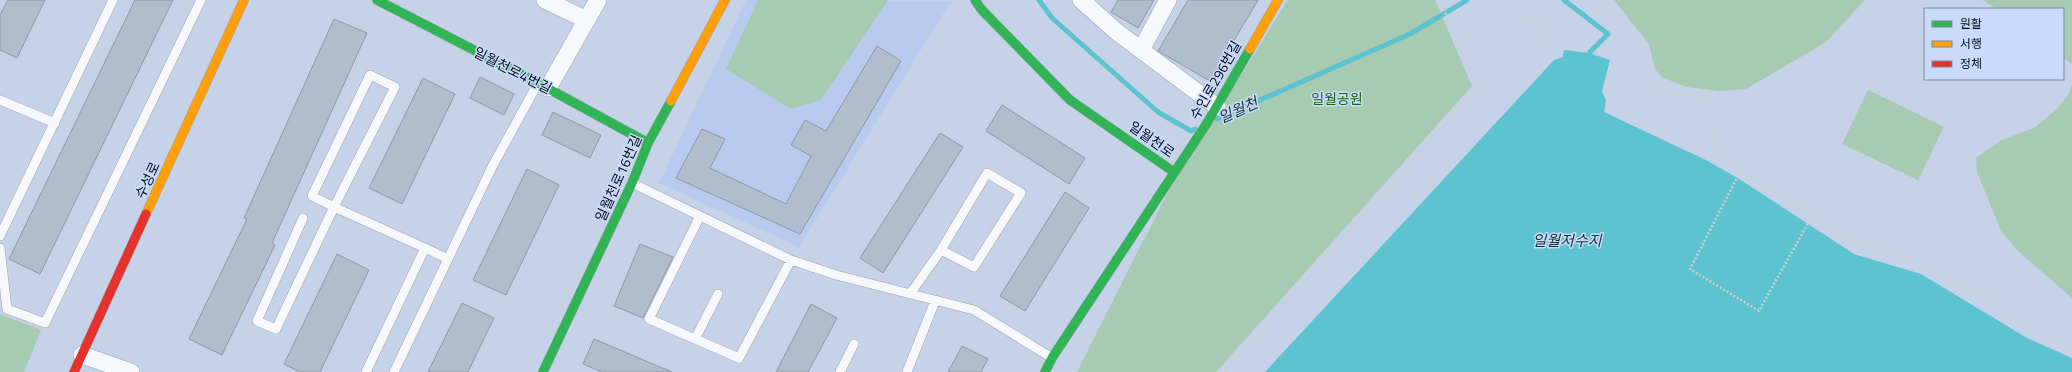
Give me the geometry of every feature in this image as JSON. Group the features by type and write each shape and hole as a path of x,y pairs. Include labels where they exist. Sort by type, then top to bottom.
{"street":[{"name":"수성로","path":"74,372 244,0"},
{"name":"일월천로4번길","path":"377,0 543,85 648,142"},
{"path":"544,0 586,20"},
{"path":"543,85 598,0"},
{"name":"일월천로16번길","path":"543,372 632,183 648,142 725,0"},
{"name":"일월천로","path":"975,0 981,9 1070,100 1174,172 1052,358 1045,372"},
{"path":"1081,0 1117,32 1217,106"},
{"path":"1141,50 1168,0"},
{"name":"수인로296번길","path":"1174,172 1207,123 1278,0"},
{"path":"82,355 131,372"}],"lane":[{"path":"0,236 113,0"},
{"path":"0,248 7,309 45,323 201,0"},
{"path":"303,218 257,321 276,329 334,206 395,87 370,75 312,196 334,206 448,259"},
{"path":"394,372 492,167 543,85"},
{"path":"0,100 54,122"},
{"path":"910,294 940,250 987,173 1021,193 974,267 940,250"},
{"path":"632,183 791,260 836,275 974,310 1052,358"},
{"path":"700,216 649,319 739,358 791,260"},
{"path":"366,372 424,248"},
{"path":"695,339 718,294"},
{"path":"907,372 935,301"},
{"path":"840,372 854,344"}],"path":[{"path":"1440,0 1477,88 1485,99 1487,111"},
{"path":"1606,0 1630,31 1654,81 1668,90 1688,96 1719,98 1715,106 1712,149 1740,172 1862,246 1929,265 2050,338 2072,349"},
{"path":"1457,41 1492,23 1522,20 1535,24 1543,31 1545,43 1540,53"},
{"path":"1224,372 1477,88"},
{"path":"1740,172 1690,269 1759,311 1812,216"}],"shaded area":[{"path":"746,0 951,1 799,247 659,183"}],"green space":[{"path":"758,0 888,0 821,100 791,109 726,69"},
{"name":"일월공원","path":"1288,0 1435,0 1472,86 1216,372 1077,372 1169,190"},
{"path":"1614,0 1865,0 1826,42 1746,89 1719,91 1686,87 1662,77 1655,69 1649,44"},
{"path":"1983,0 2072,0 2072,64 2064,58 2064,8 1995,8"},
{"path":"2072,84 2072,298 2018,251 2001,231 1977,172 1976,158 2002,140 2034,128 2058,108 2069,94"},
{"path":"1868,90 1944,127 1918,180 1842,144"},
{"path":"0,314 41,330 24,372 0,372"}],"water":[{"name":"일월저수지","path":"1564,50 1589,53 1610,60 1602,91 1606,100 1604,112 1708,161 1744,182 1854,254 1921,274 2027,338 2072,358 2072,372 1265,372 1554,60 1563,57"}],"building":[{"path":"8,0 45,0 17,58 0,50 0,15"},
{"path":"135,0 173,0 40,274 9,259"},
{"path":"1118,0 1154,0 1138,28 1111,12"},
{"path":"1188,0 1258,0 1210,81 1158,51"},
{"path":"334,19 367,33 272,243 275,245 222,355 189,339 247,219 244,218"},
{"path":"877,46 901,61 800,234 676,178 702,129 725,139 710,168 786,204 811,156 791,145 805,120 826,131"},
{"path":"480,77 514,94 504,115 470,98"},
{"path":"423,78 455,94 402,204 369,188"},
{"path":"1002,105 1085,158 1069,184 986,131"},
{"path":"553,112 601,135 590,158 542,135"},
{"path":"940,133 963,147 883,273 860,258"},
{"path":"527,169 559,185 506,295 473,280"},
{"path":"1065,192 1089,208 1025,311 1000,296"},
{"path":"640,244 673,257 643,318 614,306"},
{"path":"337,254 369,270 320,372 300,372 284,364"},
{"path":"462,303 494,318 468,372 428,372"},
{"path":"811,304 837,318 808,372 776,372"},
{"path":"594,339 672,372 602,372 583,364"},
{"path":"962,346 988,359 981,372 948,372"}],"waterway":[{"name":"일월천","path":"1039,0 1052,18 1158,112 1191,131 1195,129"},
{"name":"일월천","path":"1217,119 1410,34 1467,0"},
{"name":"일월천","path":"1564,0 1608,34 1589,53"}],"traffic: fast":[{"path":"377,0 538,83 648,143"},
{"path":"975,0 981,9 1070,100 1174,172"},
{"path":"1045,372 1052,358 1207,123 1250,49"},
{"path":"543,372 632,183 648,143 671,101"}],"traffic: slow":[{"path":"146,214 244,0"},
{"path":"671,101 725,0"},
{"path":"1250,49 1278,0"}],"traffic: jam":[{"path":"74,372 146,214"}]}
